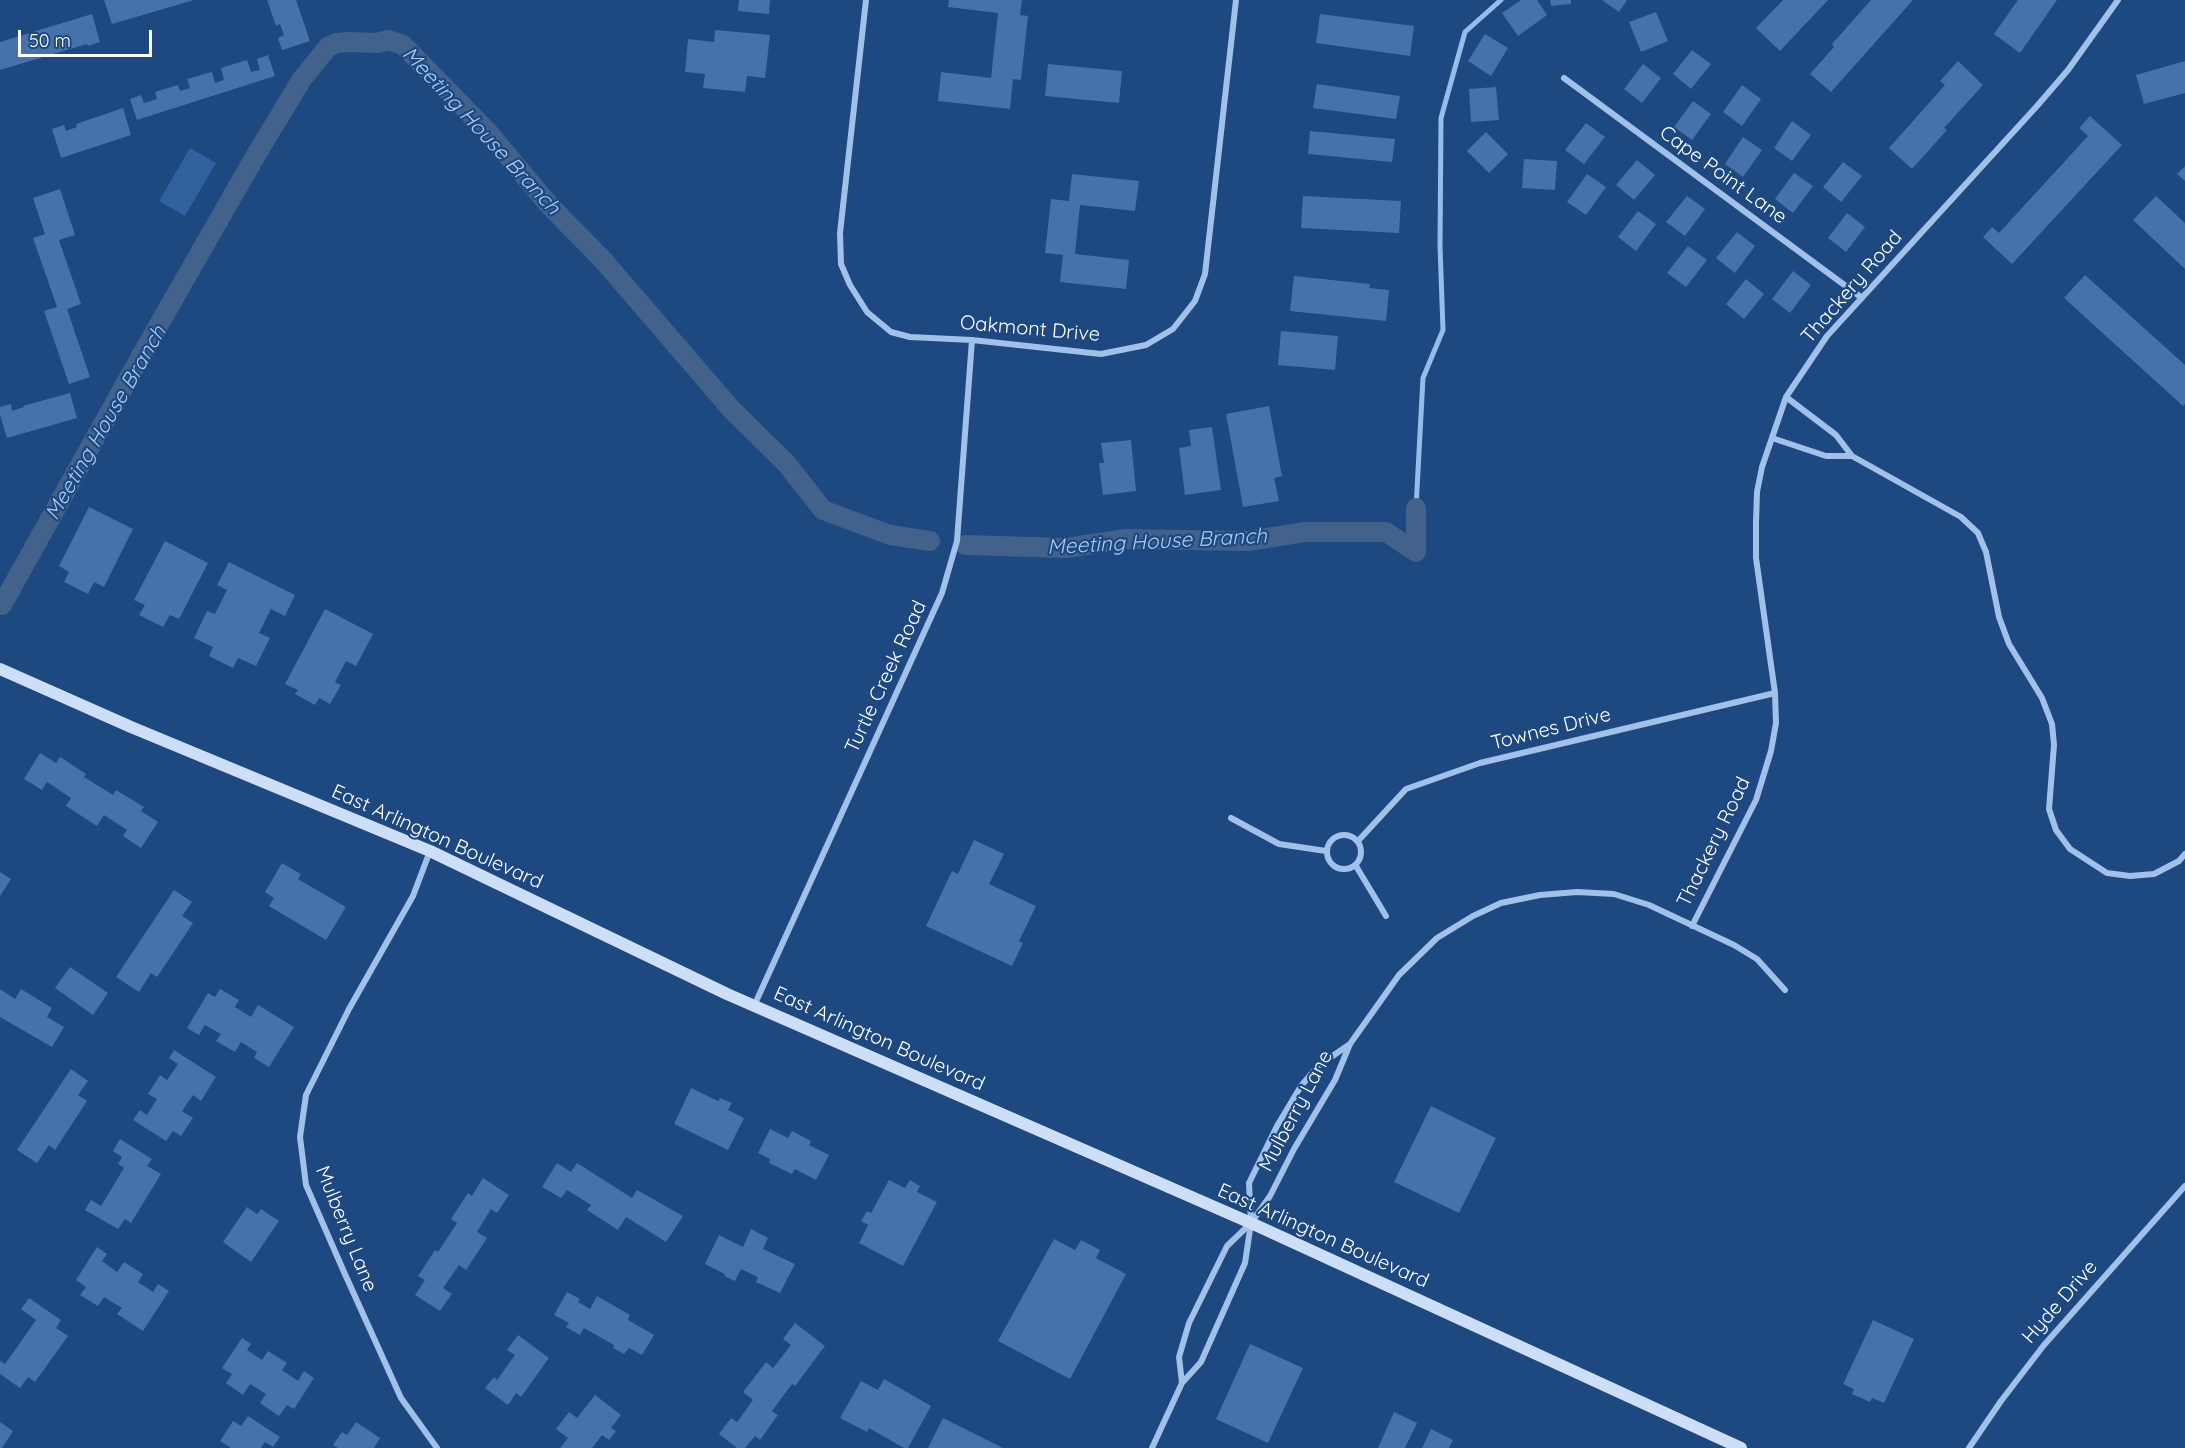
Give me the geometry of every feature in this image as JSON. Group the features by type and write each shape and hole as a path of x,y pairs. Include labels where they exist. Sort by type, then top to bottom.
{"main road":[{"name":"East Arlington Boulevard","path":"0,669 131,728 430,852 754,1006 1251,1223 1741,1448"}],"street":[{"name":"Oakmont Drive","path":"866,0 840,233 841,264 850,285 867,312 891,332 910,337 972,340 1101,354 1146,345 1173,328 1195,301 1205,274 1236,0"},
{"name":"Thackery Road","path":"1692,926 1756,800 1771,751 1776,723 1756,558 1756,523 1757,492 1762,467 1786,397 1827,336 2068,70 2118,0"},
{"name":"Cape Point Lane","path":"1564,78 1862,298"},
{"name":"Turtle Creek Road","path":"754,1006 942,593 957,541 972,340"},
{"path":"1786,397 1836,435 1852,456 1961,517 1978,533 1986,552 1999,616 2006,635 2042,698 2052,724 2054,746 2049,809 2056,830 2070,849 2107,873 2130,876 2154,874 2179,861 2185,854"},
{"path":"1772,438 1826,456 1852,456"},
{"name":"Townes Drive","path":"1358,841 1406,789 1480,764 1774,693"},
{"path":"1231,818 1279,844 1326,851"},
{"path":"1345,834 1358,841 1362,854 1356,866 1342,870 1330,864 1326,851 1332,839 1345,834"},
{"name":"Mulberry Lane","path":"430,852 413,896 349,1009 306,1095 300,1137 306,1185 344,1272 401,1398 437,1448"},
{"path":"1356,866 1386,916"},
{"name":"Mulberry Lane","path":"1182,1383 1179,1357 1189,1323 1227,1246 1251,1223 1270,1197 1294,1149 1335,1080 1350,1044 1399,975 1437,938 1473,916 1501,903 1540,895 1577,892 1614,894 1649,904 1734,945 1757,959 1785,990"},
{"name":"Mulberry Lane","path":"1152,1448 1182,1383 1201,1362 1245,1263 1251,1223 1249,1183 1277,1126 1301,1086 1318,1066 1350,1044"},
{"name":"Hyde Drive","path":"1969,1448 2044,1345 2185,1186"}],"shaded area":[{"path":"190,148 216,163 185,216 159,201"}],"building":[{"path":"104,0 194,0 112,24"},
{"path":"267,0 296,0 310,41 282,50 278,38 284,35 280,24 276,26"},
{"path":"739,0 770,0 769,14 738,11"},
{"path":"949,0 1022,0 1020,15 1028,16 1021,80 1013,79 1010,109 938,101 941,72 991,78 998,13 948,7"},
{"path":"1521,0 1537,0 1547,15 1518,36 1502,13"},
{"path":"1550,0 1571,0 1571,4 1551,6"},
{"path":"1602,0 1627,0 1619,12"},
{"path":"1783,0 1828,0 1780,51 1756,28"},
{"path":"1871,0 1913,0 1831,92 1810,74 1834,47 1832,44"},
{"path":"2018,0 2057,0 2020,53 1994,34"},
{"path":"1656,12 1668,41 1641,52 1629,22"},
{"path":"92,14 100,42 0,70 0,42"},
{"path":"1320,14 1414,26 1410,56 1316,43"},
{"path":"715,30 770,35 765,78 747,76 745,92 703,88 705,74 685,72 688,39 714,42"},
{"path":"1485,34 1508,48 1491,76 1468,61"},
{"path":"1692,50 1711,64 1691,89 1673,74"},
{"path":"268,55 275,76 137,120 130,99 141,95 144,103 157,99 155,92 178,85 180,91 190,88 187,79 212,72 215,83 224,80 221,68 247,60 251,72 260,70 257,59"},
{"path":"1958,61 1983,85 1944,128 1947,130 1912,169 1889,148 1945,85 1940,81"},
{"path":"2185,61 2185,93 2144,104 2136,75"},
{"path":"1048,64 1122,71 1119,103 1045,96"},
{"path":"1643,64 1661,78 1642,103 1624,89"},
{"path":"1317,84 1400,96 1396,119 1313,108"},
{"path":"1742,85 1761,99 1742,126 1723,112"},
{"path":"1496,87 1499,120 1471,122 1469,89"},
{"path":"1693,101 1711,114 1692,140 1674,127"},
{"path":"123,108 131,135 61,158 52,129 64,125 66,131 77,127 76,124"},
{"path":"2090,116 2122,145 2012,264 1983,237 1992,227 1999,233 2088,136 2079,128"},
{"path":"1792,121 1811,135 1792,161 1774,148"},
{"path":"1586,123 1605,137 1584,164 1565,150"},
{"path":"1310,131 1395,139 1392,162 1308,154"},
{"path":"1486,132 1508,154 1489,173 1467,151"},
{"path":"1743,137 1762,150 1743,177 1725,164"},
{"path":"1524,159 1557,161 1555,190 1522,188"},
{"path":"1637,160 1655,175 1634,200 1616,185"},
{"path":"1843,162 1862,176 1841,202 1823,187"},
{"path":"2185,166 2185,181 2177,174"},
{"path":"1794,173 1813,186 1793,213 1775,199"},
{"path":"1072,174 1139,181 1135,211 1080,205 1075,254 1129,260 1126,289 1060,282 1063,255 1045,253 1051,199 1069,201"},
{"path":"1587,174 1606,187 1586,215 1567,202"},
{"path":"60,189 75,235 59,240 81,304 67,309 90,377 69,384 44,311 57,307 33,238 45,234 33,198"},
{"path":"1303,196 1401,201 1399,233 1301,228"},
{"path":"1687,196 1705,209 1685,236 1666,222"},
{"path":"2156,196 2185,223 2185,269 2133,220"},
{"path":"1638,211 1656,224 1636,251 1618,237"},
{"path":"1847,213 1865,227 1846,252 1828,238"},
{"path":"1737,232 1755,246 1735,273 1716,258"},
{"path":"1688,246 1707,260 1686,287 1667,273"},
{"path":"1793,271 1811,285 1790,313 1772,299"},
{"path":"2085,275 2185,365 2185,404 2183,406 2064,298"},
{"path":"1294,276 1370,284 1369,288 1389,290 1386,321 1290,311"},
{"path":"1746,279 1764,294 1744,319 1726,304"},
{"path":"1281,331 1338,336 1335,370 1278,365"},
{"path":"70,393 77,418 7,438 0,407 11,404 12,411"},
{"path":"1269,406 1282,476 1274,478 1279,501 1243,507 1226,414"},
{"path":"1212,427 1221,490 1185,495 1179,448 1191,446 1189,430"},
{"path":"1131,440 1136,491 1103,495 1099,463 1104,463 1101,443"},
{"path":"89,507 133,529 104,587 94,582 88,594 64,582 69,572 59,566"},
{"path":"165,541 208,563 179,619 170,615 163,627 139,615 145,605 134,600"},
{"path":"229,562 295,595 285,616 271,609 259,633 270,638 256,666 238,658 233,668 209,656 213,647 194,638 207,611 215,614 227,590 217,585"},
{"path":"325,609 373,634 356,666 346,661 335,682 341,685 330,704 319,698 315,705 295,694 298,690 285,684"},
{"path":"40,753 56,763 60,757 86,774 84,777 113,795 116,790 144,807 141,811 158,822 141,848 123,836 127,830 104,815 97,826 66,806 71,798 47,782 42,790 24,779"},
{"path":"974,840 1004,854 989,884 1036,906 1019,941 1023,943 1012,966 926,926 952,871 958,874"},
{"path":"282,863 301,874 298,879 346,907 326,940 269,906 274,898 265,892"},
{"path":"0,872 11,879 0,896"},
{"path":"174,890 192,902 182,916 193,923 157,977 151,973 139,992 116,977"},
{"path":"70,967 108,993 93,1015 55,988"},
{"path":"0,989 15,999 21,989 52,1008 47,1017 64,1027 52,1047 0,1017"},
{"path":"220,989 239,1000 235,1007 251,1017 258,1005 294,1027 269,1067 254,1058 257,1052 241,1042 235,1052 216,1041 221,1034 205,1025 199,1035 187,1028 208,993 215,997"},
{"path":"174,1050 216,1077 201,1101 193,1095 182,1111 193,1118 181,1136 173,1131 166,1141 133,1120 140,1110 147,1115 157,1099 148,1094 160,1075 167,1080 178,1064 169,1058"},
{"path":"71,1069 88,1081 78,1095 87,1101 55,1150 49,1145 37,1163 17,1150"},
{"path":"691,1088 718,1101 720,1098 732,1103 728,1110 744,1118 728,1150 674,1124"},
{"path":"1431,1106 1496,1138 1459,1213 1394,1182"},
{"path":"770,1129 788,1138 792,1131 811,1141 809,1145 829,1155 816,1180 795,1169 792,1174 769,1163 770,1159 758,1153"},
{"path":"120,1139 152,1159 147,1166 161,1174 131,1223 125,1219 118,1229 85,1210 91,1200 101,1206 124,1168 118,1164 122,1157 113,1151"},
{"path":"557,1163 571,1172 577,1163 632,1198 637,1190 683,1216 666,1242 626,1217 618,1230 587,1210 591,1205 567,1190 561,1198 542,1187"},
{"path":"483,1178 509,1195 497,1213 491,1209 477,1232 487,1238 466,1270 459,1265 443,1288 452,1294 440,1311 415,1295 425,1280 418,1276 435,1250 438,1252 457,1223 451,1219 468,1193 472,1196"},
{"path":"889,1180 905,1188 910,1180 920,1186 917,1192 937,1202 903,1266 859,1243 868,1225 861,1221 867,1211 871,1213"},
{"path":"247,1207 257,1214 261,1209 279,1221 251,1262 223,1242"},
{"path":"751,1229 768,1238 763,1249 795,1264 780,1293 756,1282 758,1277 741,1269 735,1281 705,1264 719,1235 743,1247"},
{"path":"1054,1239 1075,1250 1081,1240 1100,1250 1096,1258 1126,1274 1070,1379 998,1341"},
{"path":"97,1247 107,1254 102,1261 117,1272 124,1262 143,1274 138,1282 153,1292 158,1284 169,1291 143,1331 117,1314 122,1308 104,1297 98,1306 80,1295 86,1287 76,1280"},
{"path":"567,1292 580,1299 578,1302 590,1309 597,1296 630,1315 628,1320 654,1335 642,1355 629,1348 624,1354 613,1348 614,1345 584,1328 580,1335 566,1327 569,1323 554,1315"},
{"path":"29,1298 61,1320 56,1328 68,1336 35,1382 28,1377 20,1388 0,1374 0,1361 5,1364 36,1320 21,1309"},
{"path":"1873,1320 1914,1339 1884,1403 1872,1398 1870,1402 1852,1394 1854,1389 1843,1384"},
{"path":"795,1323 825,1346 795,1386 792,1384 772,1411 778,1415 760,1440 755,1436 745,1448 737,1448 719,1434 731,1418 737,1422 753,1400 743,1392 766,1362 773,1368 791,1345 783,1339"},
{"path":"518,1335 549,1358 521,1397 516,1393 508,1405 485,1388 494,1377 497,1380 515,1355 507,1350"},
{"path":"242,1338 251,1344 247,1350 262,1360 268,1351 287,1363 282,1370 298,1381 304,1371 314,1378 294,1409 287,1405 279,1416 260,1403 266,1394 250,1384 243,1395 226,1383 232,1374 222,1368"},
{"path":"1250,1344 1303,1368 1268,1443 1216,1419"},
{"path":"884,1379 931,1406 908,1448 904,1448 869,1428 867,1432 840,1418 861,1381 878,1390"},
{"path":"595,1395 621,1415 611,1428 616,1431 609,1440 602,1435 592,1448 560,1448 568,1438 556,1429 569,1412 577,1418"},
{"path":"1394,1412 1417,1423 1405,1448 1378,1448"},
{"path":"248,1416 280,1437 273,1447 265,1442 261,1448 231,1448 220,1441 233,1421 241,1426"},
{"path":"943,1418 1003,1448 928,1448"},
{"path":"0,1422 13,1431 2,1448 0,1448"},
{"path":"356,1422 380,1438 374,1448 338,1448 333,1445 342,1432 347,1435"},
{"path":"1431,1429 1453,1440 1449,1448 1422,1448"}],"waterway":[{"name":"Meeting House Branch","path":"1416,508 1423,378 1443,330 1440,246 1441,118 1465,32 1501,0"},
{"name":"Meeting House Branch","path":"2,605 141,356 302,79 328,47 348,42 377,43 388,40 403,45 487,131 549,205 603,260 732,410 786,463 823,510 890,535 930,541"},
{"name":"Meeting House Branch","path":"965,545 1066,548 1126,539 1248,541 1305,532 1386,532 1416,552 1416,508"}]}
